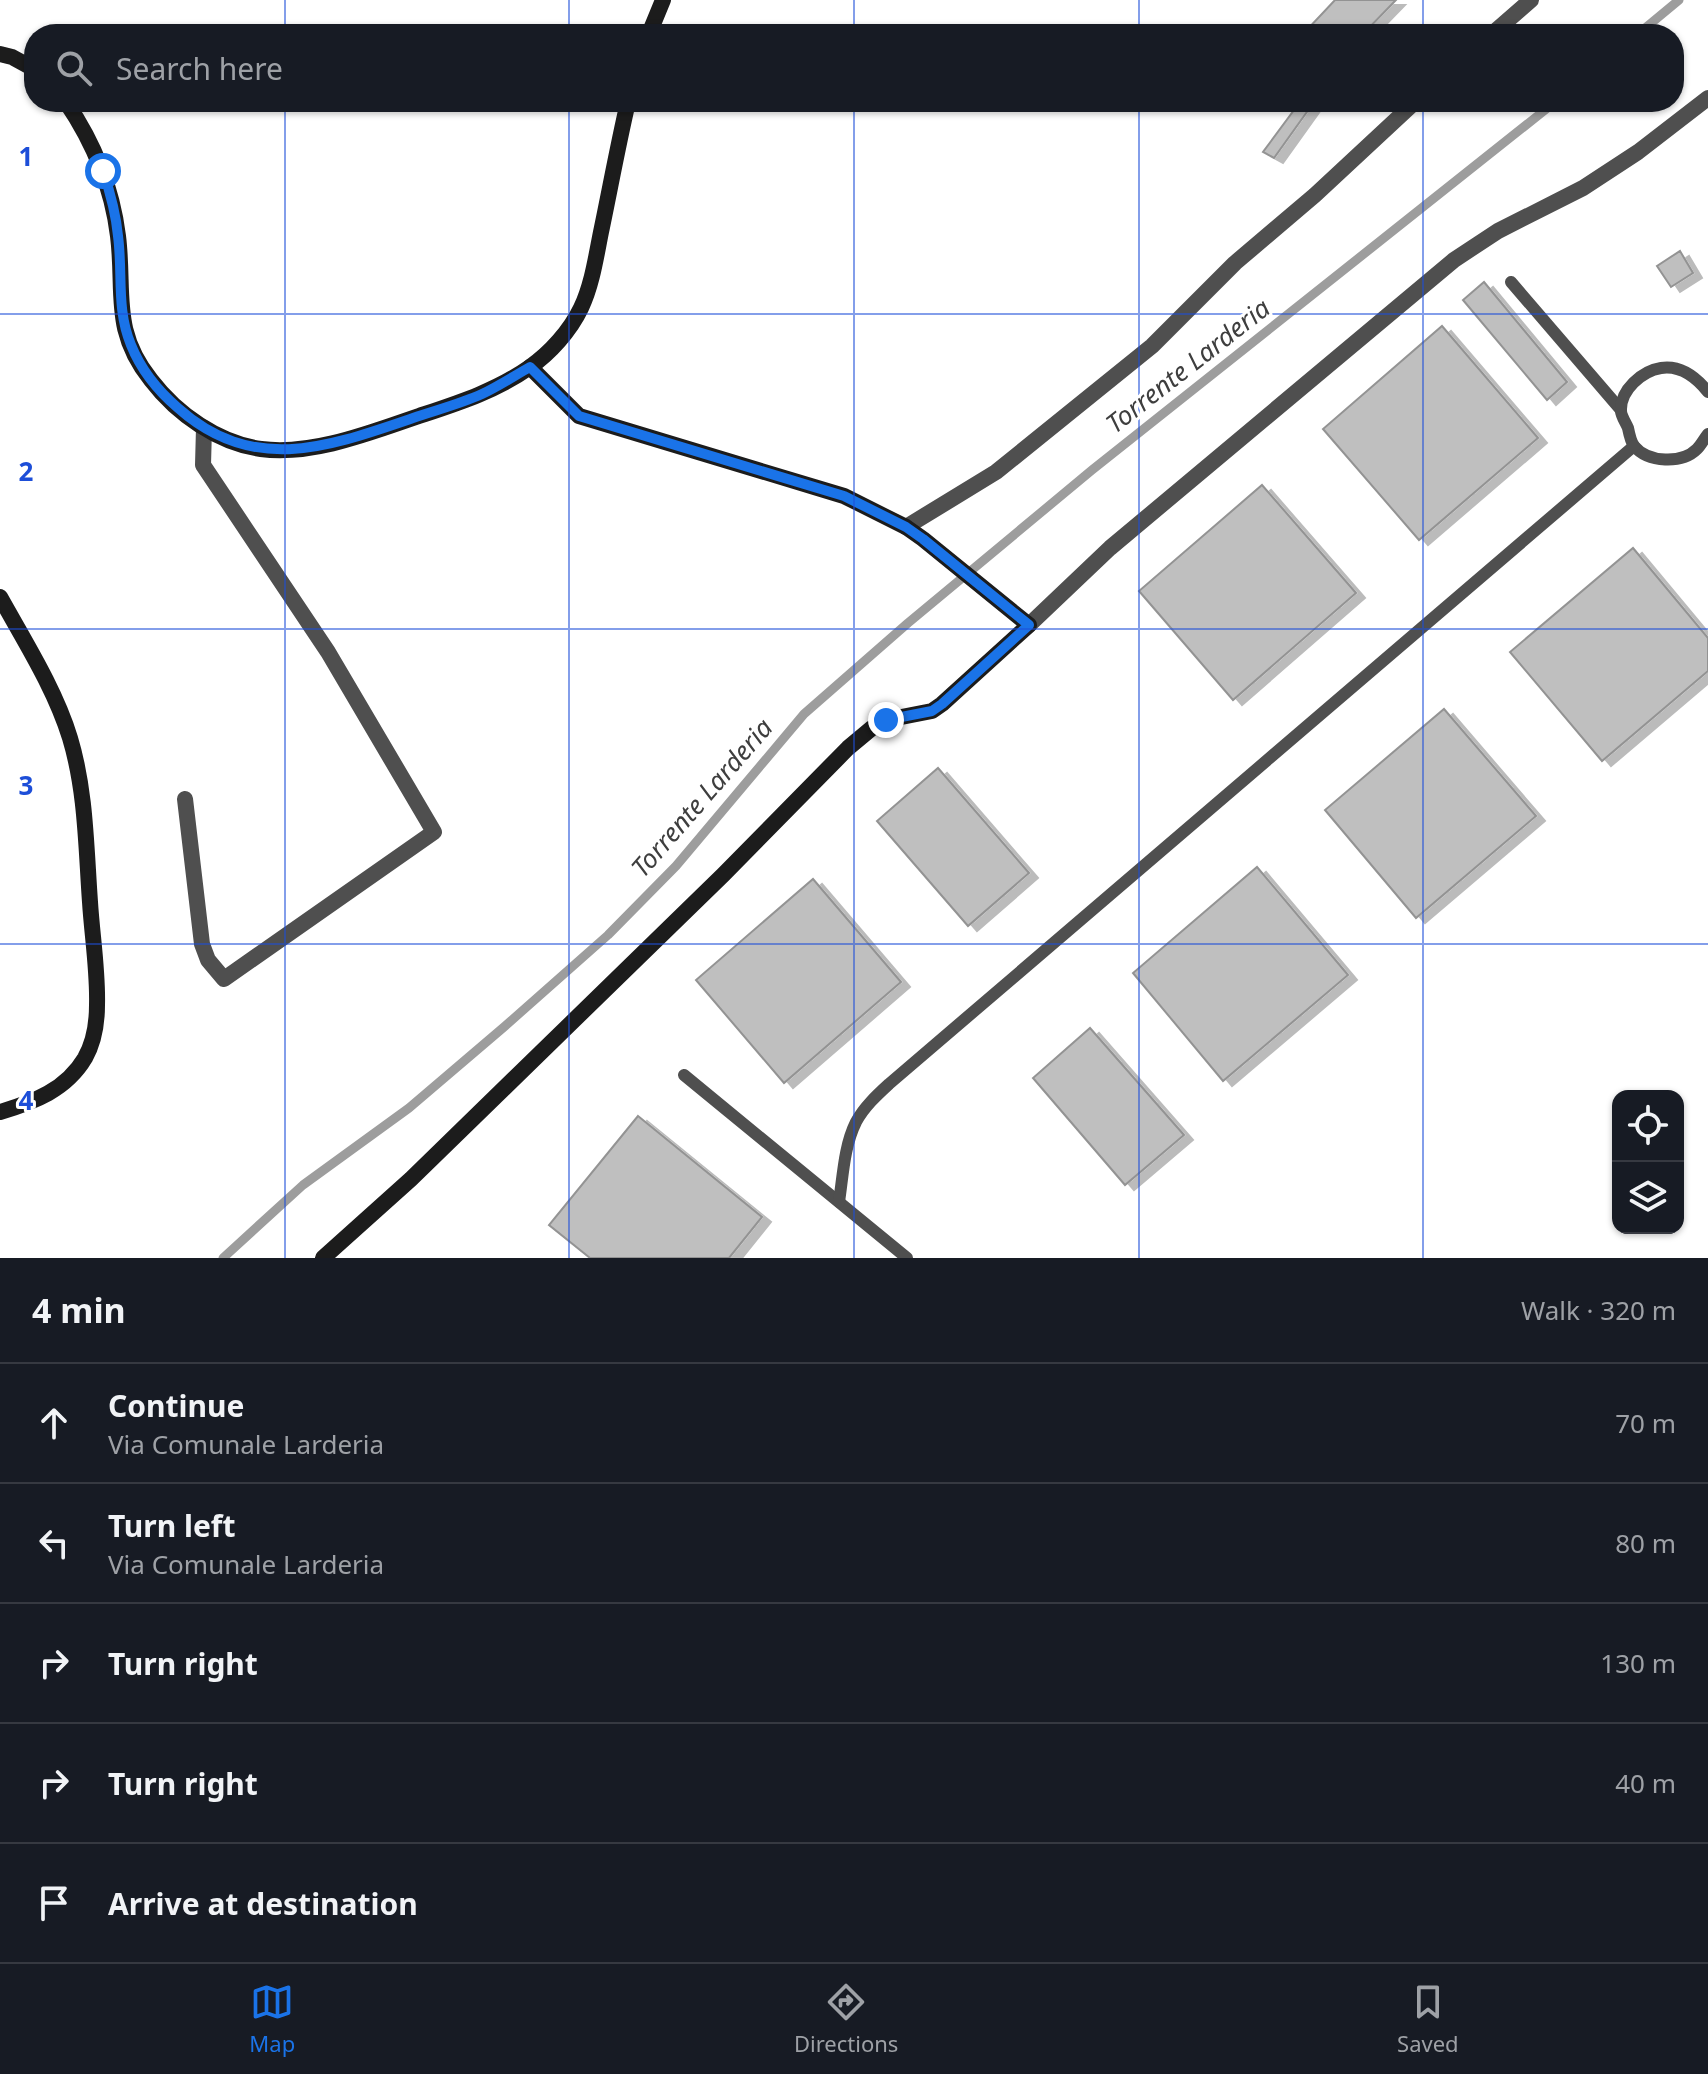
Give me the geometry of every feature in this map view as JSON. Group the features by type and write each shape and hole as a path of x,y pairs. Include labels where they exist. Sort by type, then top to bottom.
{"street":[{"path":"653,24 663,0"},
{"path":"1503,24 1531,0"},
{"path":"0,54 24,64"},
{"path":"323,1258 411,1179 723,875 848,748 886,720 932,711 942,704 1024,621 1454,260 1498,231 1583,188 1638,152 1708,98"},
{"path":"72,112 93,147 111,196 119,238 124,326 139,363 151,381 204,428 242,445 262,450 289,450 358,437 480,395 530,367 551,349 581,308 593,269 626,112"},
{"path":"906,527 996,472 1152,346 1235,263 1315,195 1404,112"},
{"path":"530,367 579,416 844,496 906,527 1024,621"},
{"path":"185,799 200,936 208,960 224,979 434,832 328,652 203,465 204,428"},
{"path":"0,597 63,716 76,759 82,797 97,1003 92,1043 75,1071 48,1094 0,1112"}],"lane":[{"path":"1511,282 1621,410 1634,446 1648,456 1664,460 1681,458 1695,451 1708,434"},
{"path":"1621,410 1628,389 1643,374 1662,368 1682,369 1698,379 1708,392"},
{"path":"839,1202 856,1122 889,1084 1634,446"},
{"path":"684,1075 907,1258"}],"building":[{"path":"1335,0 1396,0 1373,24 1312,24"},
{"path":"1293,112 1307,112 1274,158 1263,152"},
{"path":"1680,251 1693,273 1671,287 1657,266"},
{"path":"1484,282 1567,382 1547,400 1463,300"},
{"path":"1442,326 1538,438 1419,540 1323,429"},
{"path":"1262,485 1356,593 1233,700 1139,591"},
{"path":"1633,548 1708,638 1708,671 1602,761 1510,652"},
{"path":"1444,709 1536,816 1416,918 1325,810"},
{"path":"938,768 1029,873 968,926 877,821"},
{"path":"1257,867 1348,975 1223,1081 1133,973"},
{"path":"813,879 901,982 784,1083 696,980"},
{"path":"1090,1028 1184,1135 1125,1185 1033,1078"},
{"path":"638,1116 762,1217 729,1258 590,1258 549,1225"}],"waterway":[{"name":"Torrente Larderia","path":"1650,24 1679,0"},
{"name":"Torrente Larderia","path":"223,1258 303,1185 409,1108 608,935 676,866 804,714 908,623 1092,470 1542,112"}],"route":[{"path":"103,171 119,238 121,304 131,346 151,381 168,399 204,428 223,438 262,450 289,450 358,437 480,395 530,367 579,416 844,496 874,510 923,539 1029,625 932,711 886,720"}]}
